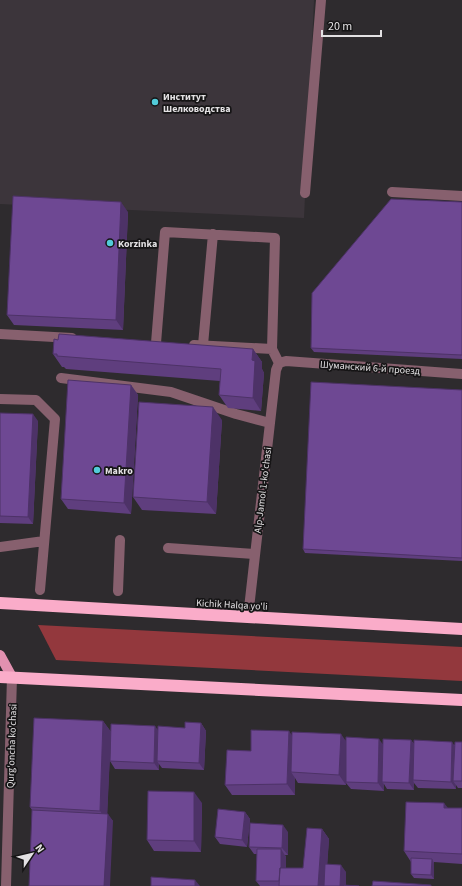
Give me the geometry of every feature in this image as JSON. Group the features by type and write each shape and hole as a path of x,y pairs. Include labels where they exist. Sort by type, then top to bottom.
{"highway":[{"name":"Kichik Halqa yo'li","path":"0,603 462,629"},
{"path":"0,677 462,700"}],"main road":[{"path":"0,655 12,677"}],"street":[{"path":"305,193 321,0"},
{"path":"392,192 462,196"},
{"path":"156,343 165,232 274,238 272,349 279,364"},
{"path":"203,345 212,234"},
{"path":"0,334 86,339"},
{"path":"180,344 272,349"},
{"name":"Шуманский 6-й проезд","path":"279,364 286,361 462,374"},
{"name":"Alp-Jamol 1-ko'chasi","path":"248,617 276,370 279,364"},
{"path":"61,378 171,392 236,414 270,423"},
{"path":"0,399 36,400 55,419 40,590"},
{"path":"118,591 120,540"},
{"path":"0,547 44,541"},
{"path":"168,548 254,554"},
{"name":"Qurg'oncha ko'chasi","path":"6,886 12,677"}],"shaded area":[{"name":"Институт Шелководства","path":"0,0 314,0 304,218 0,204"},
{"path":"38,625 462,647 462,681 56,660"}],"building":[{"path":"13,196 121,202 116,320 7,315"},
{"path":"391,199 462,202 462,355 311,348 312,293"},
{"path":"59,334 253,349 252,360 255,361 253,398 219,395 221,369 57,356 57,354 53,354 54,339 58,340"},
{"path":"68,380 131,385 124,503 61,499"},
{"path":"311,382 462,390 462,558 303,549"},
{"path":"139,402 213,407 207,502 133,497"},
{"path":"0,413 33,414 28,517 0,516"},
{"path":"34,718 103,721 100,811 30,807"},
{"path":"185,722 201,723 199,763 157,761 158,726 185,728"},
{"path":"111,724 155,726 154,763 110,761"},
{"path":"251,730 289,731 287,784 225,785 227,750 251,751"},
{"path":"292,732 341,734 339,775 291,772"},
{"path":"346,737 379,739 378,783 346,782"},
{"path":"383,739 411,740 409,783 382,782"},
{"path":"414,740 452,742 451,782 413,780"},
{"path":"455,742 462,742 462,781 453,781"},
{"path":"148,791 194,792 194,841 147,840"},
{"path":"406,802 444,803 444,808 462,808 462,854 404,851"},
{"path":"218,809 245,812 242,840 215,837"},
{"path":"32,810 108,814 104,886 29,886"},
{"path":"250,823 283,825 282,848 249,847"},
{"path":"307,828 322,829 318,886 279,886 280,868 303,868"},
{"path":"257,849 281,849 279,881 256,881"},
{"path":"411,858 432,859 431,875 411,874"},
{"path":"325,864 341,865 340,886 324,886"},
{"path":"151,877 195,880 195,886 151,886"},
{"path":"373,881 431,885 431,886 372,886"}],"place":[{"name":"Институт Шелководства","path":"155,102"},
{"name":"Korzinka","path":"110,243"},
{"name":"Makro","path":"97,470"}]}
